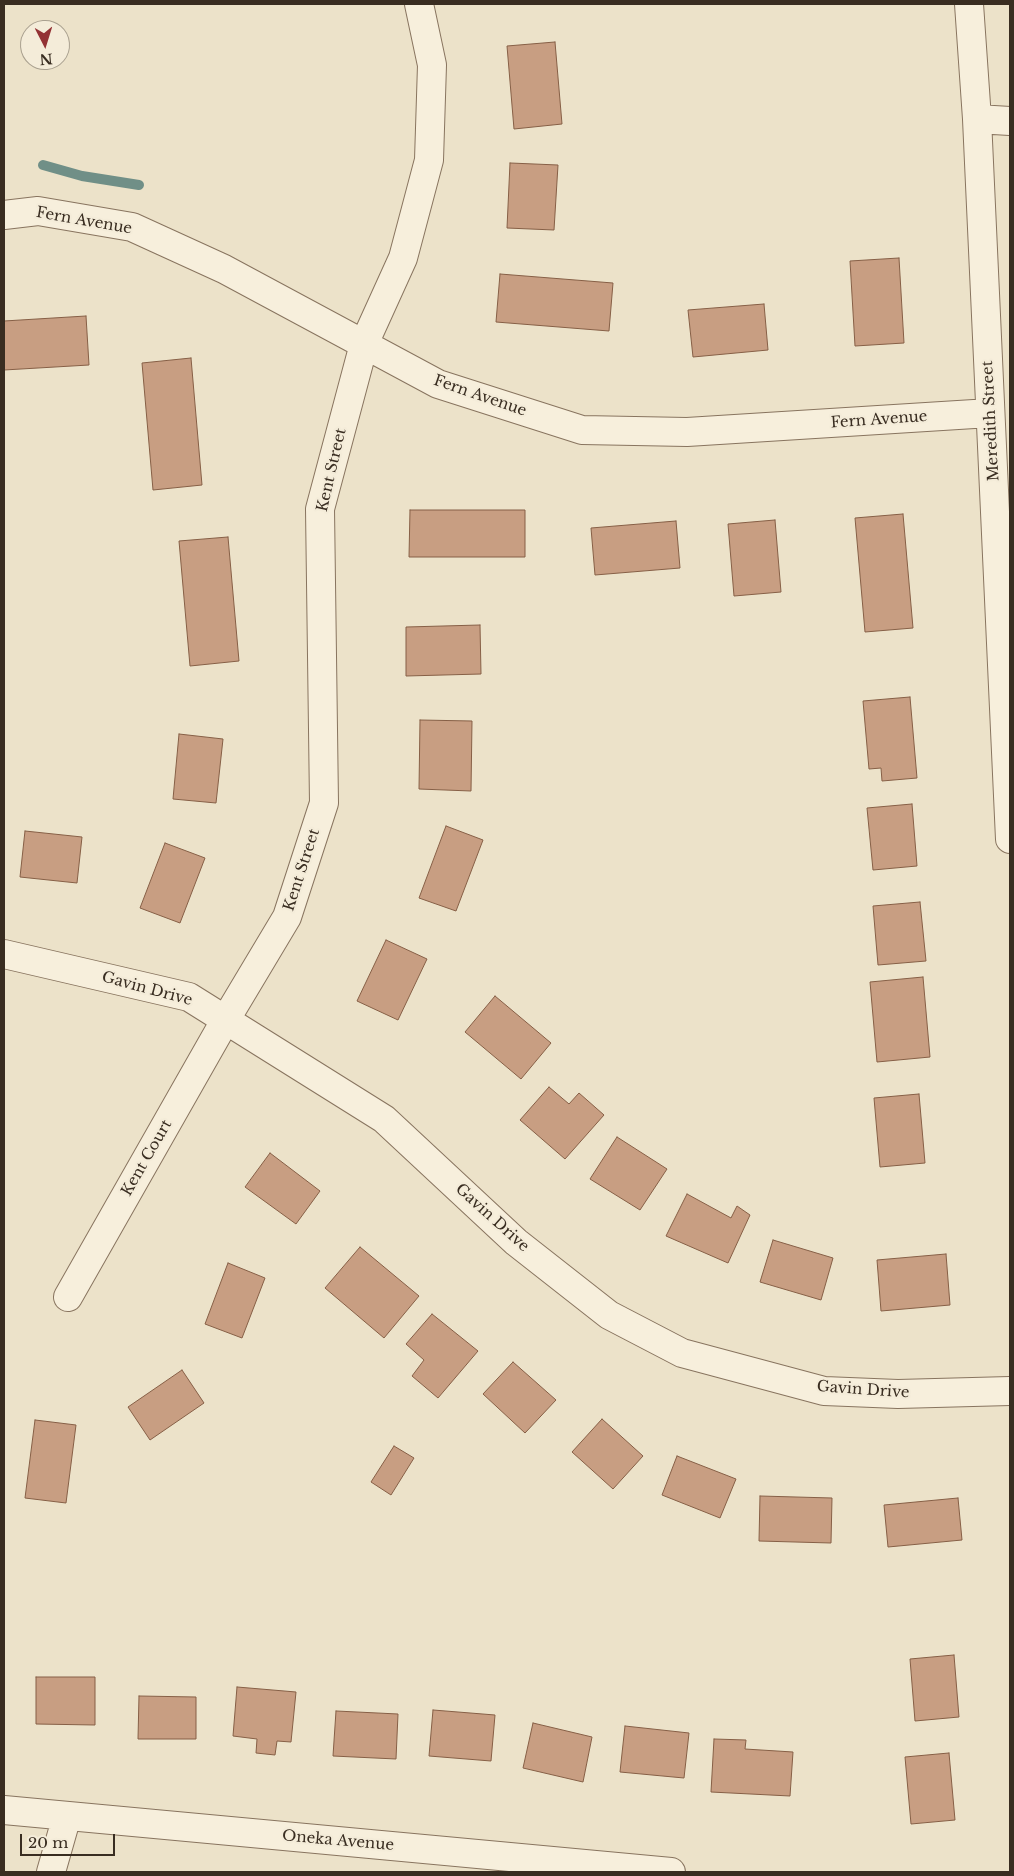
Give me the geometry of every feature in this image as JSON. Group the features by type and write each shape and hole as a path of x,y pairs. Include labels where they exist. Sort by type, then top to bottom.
{"street":[{"name":"Kent Street","path":"226,1019 287,917 324,803 320,509 364,344 404,258 429,160 432,65 419,4"},
{"name":"Meredith Street","path":"969,4 977,119 1010,839"},
{"path":"977,119 1010,121"},
{"name":"Fern Avenue","path":"4,214 38,211 132,227 224,269 438,384 582,430 687,432 990,413"},
{"name":"Gavin Drive","path":"4,954 189,997 384,1119 516,1242 609,1314 682,1353 824,1391 898,1394 1010,1391"},
{"name":"Kent Court","path":"68,1296 226,1019"},
{"name":"Oneka Avenue","path":"4,1810 671,1872"},
{"path":"51,1872 52,1862 67,1816"}],"building":[{"path":"555,42 562,124 514,129 507,46"},
{"path":"510,163 558,165 554,230 507,228"},
{"path":"899,258 904,343 855,346 850,261"},
{"path":"500,274 613,283 609,331 496,322"},
{"path":"764,304 768,350 693,357 688,310"},
{"path":"86,316 89,365 4,370 4,321"},
{"path":"191,358 202,485 153,490 142,363"},
{"path":"410,510 525,510 525,557 409,557"},
{"path":"903,514 913,628 865,632 855,518"},
{"path":"775,520 781,592 734,596 728,524"},
{"path":"676,521 680,568 595,575 591,528"},
{"path":"228,537 239,661 190,666 179,541"},
{"path":"480,625 481,674 406,676 406,627"},
{"path":"910,697 917,778 882,781 881,768 869,769 863,701"},
{"path":"420,720 472,721 471,791 419,789"},
{"path":"179,734 223,739 216,803 173,799"},
{"path":"912,804 917,866 873,870 867,808"},
{"path":"446,826 483,840 456,911 419,898"},
{"path":"25,831 82,837 77,883 20,877"},
{"path":"165,843 205,858 180,923 140,908"},
{"path":"920,902 926,961 878,965 873,906"},
{"path":"386,940 427,959 398,1020 357,1001"},
{"path":"923,977 930,1057 877,1062 870,982"},
{"path":"495,996 551,1043 521,1079 465,1032"},
{"path":"549,1087 569,1104 579,1093 604,1115 565,1159 520,1120"},
{"path":"919,1094 925,1163 880,1167 874,1098"},
{"path":"617,1137 667,1169 640,1210 590,1179"},
{"path":"270,1153 320,1191 296,1224 245,1187"},
{"path":"687,1194 731,1218 737,1206 750,1215 728,1263 666,1236"},
{"path":"773,1240 833,1258 821,1300 760,1282"},
{"path":"360,1247 419,1296 384,1338 325,1288"},
{"path":"946,1254 950,1305 881,1311 877,1260"},
{"path":"228,1263 265,1278 242,1338 205,1324"},
{"path":"432,1314 478,1351 438,1398 412,1376 424,1360 406,1344"},
{"path":"513,1362 556,1400 525,1433 483,1394"},
{"path":"182,1370 204,1403 150,1440 128,1407"},
{"path":"602,1419 643,1456 613,1489 572,1452"},
{"path":"35,1420 76,1425 66,1503 25,1498"},
{"path":"394,1446 414,1458 391,1495 371,1482"},
{"path":"677,1456 736,1479 720,1518 662,1495"},
{"path":"760,1496 832,1498 831,1543 759,1541"},
{"path":"958,1498 962,1540 888,1547 884,1505"},
{"path":"954,1655 959,1717 915,1721 910,1659"},
{"path":"36,1677 95,1677 95,1725 36,1724"},
{"path":"237,1687 296,1692 291,1742 277,1741 275,1755 256,1753 257,1739 233,1736"},
{"path":"139,1696 196,1697 196,1739 138,1739"},
{"path":"433,1710 495,1715 491,1761 429,1756"},
{"path":"336,1711 398,1714 396,1759 333,1756"},
{"path":"533,1723 592,1737 583,1782 523,1768"},
{"path":"625,1726 689,1733 684,1778 620,1772"},
{"path":"714,1739 746,1740 745,1749 793,1752 790,1796 711,1792"},
{"path":"949,1753 955,1820 911,1824 905,1757"}],"waterway":[{"path":"43,165 82,176 139,185"}]}
